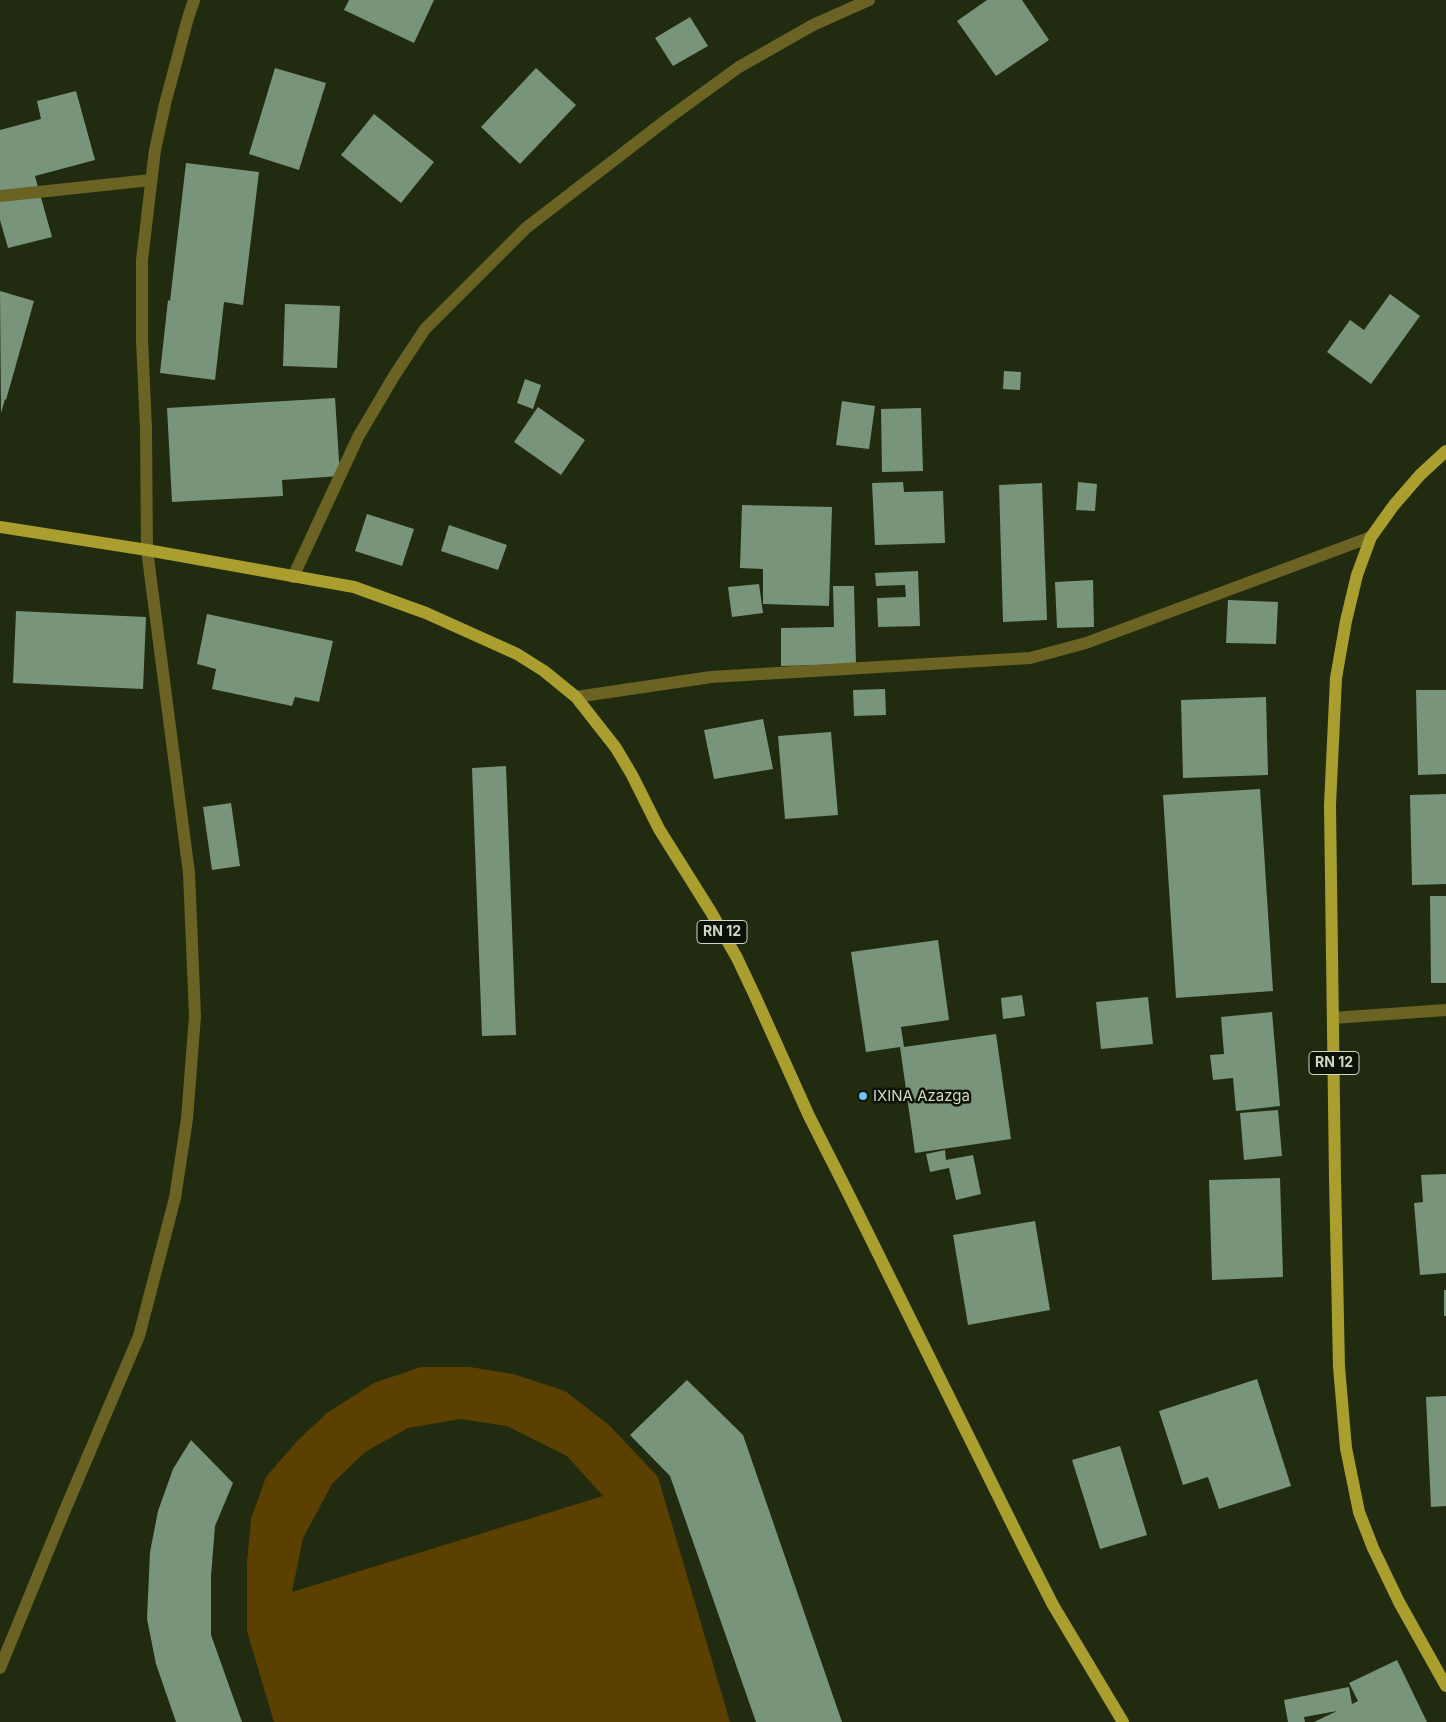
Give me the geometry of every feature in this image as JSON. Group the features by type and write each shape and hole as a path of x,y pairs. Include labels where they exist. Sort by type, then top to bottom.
{"main road":[{"name":"RN 12","path":"1446,451 1420,475 1394,505 1371,538 1357,575 1346,621 1336,678 1330,806 1334,1178 1339,1368 1346,1448 1359,1512 1372,1548 1399,1602 1446,1686"},
{"name":"RN 12","path":"0,527 147,550 354,587 426,613 517,654 544,671 576,697 616,748 659,829 711,912 737,958 809,1116 1024,1548 1058,1613 1123,1722"}],"street":[{"path":"0,1668 139,1336 175,1198 187,1119 195,1016 189,873 147,550 142,260 155,150 165,104 194,0"},
{"path":"293,577 358,437 399,368 425,330 526,228 670,117 739,67 813,25 869,0"},
{"path":"0,196 152,180"},
{"path":"576,697 711,676 1030,658 1086,643 1371,538"},
{"path":"1333,1018 1446,1010"}],"shaded area":[{"path":"421,1367 470,1367 513,1374 565,1391 609,1425 658,1477 730,1722 274,1722 247,1631 247,1563 251,1519 266,1477 298,1440 327,1413 374,1383","holes":["460,1419 507,1426 567,1456 603,1496 292,1592 303,1538 332,1484 365,1452 408,1428"]}],"building":[{"path":"349,0 434,0 414,43 344,10"},
{"path":"987,0 1022,0 1049,40 996,76 957,21"},
{"path":"690,17 708,46 673,66 655,38"},
{"path":"275,68 326,83 299,170 249,154"},
{"path":"536,68 576,105 520,164 481,127"},
{"path":"76,91 95,160 35,176 52,237 8,248 0,220 0,130 41,119 37,101"},
{"path":"374,114 434,162 401,203 341,155"},
{"path":"186,163 259,172 243,305 224,302 215,380 160,373"},
{"path":"0,291 34,301 1,413"},
{"path":"1390,294 1420,316 1371,384 1327,352 1350,320 1364,330"},
{"path":"285,304 340,306 337,368 283,366"},
{"path":"1004,371 1021,372 1020,390 1003,389"},
{"path":"525,379 541,385 533,409 517,403"},
{"path":"335,398 340,476 282,480 283,496 172,502 167,408"},
{"path":"842,401 875,406 869,449 836,445"},
{"path":"538,407 585,440 561,475 514,442"},
{"path":"921,408 923,471 882,472 881,409"},
{"path":"903,482 904,492 943,491 945,543 875,545 872,483"},
{"path":"1078,482 1097,484 1095,511 1076,510"},
{"path":"1042,483 1047,620 1003,622 999,485"},
{"path":"742,505 832,507 829,606 763,604 763,569 740,568"},
{"path":"367,514 414,529 402,566 355,551"},
{"path":"449,525 507,545 498,570 441,551"},
{"path":"918,571 920,626 878,627 877,598 906,597 905,585 876,586 875,573"},
{"path":"1093,580 1094,627 1057,628 1055,582"},
{"path":"759,584 763,613 732,617 728,587"},
{"path":"833,586 854,586 856,664 781,666 781,628 834,627"},
{"path":"1228,600 1278,602 1276,644 1226,643"},
{"path":"16,611 146,617 143,689 13,683"},
{"path":"207,614 333,641 319,702 295,697 292,706 212,689 216,669 197,664"},
{"path":"885,689 886,715 854,716 853,690"},
{"path":"1416,690 1446,690 1446,774 1418,775"},
{"path":"1266,697 1268,775 1183,778 1181,700"},
{"path":"763,719 773,769 714,779 704,730"},
{"path":"831,732 838,815 785,819 778,736"},
{"path":"506,766 516,1035 482,1036 472,768"},
{"path":"1260,789 1273,991 1176,998 1163,795"},
{"path":"1446,794 1446,884 1412,885 1410,795"},
{"path":"231,803 240,866 212,870 203,807"},
{"path":"1430,896 1446,896 1446,983 1431,983"},
{"path":"938,940 949,1020 901,1027 904,1047 996,1034 1011,1139 915,1153 900,1047 866,1052 851,952"},
{"path":"1022,995 1025,1016 1003,1019 1001,998"},
{"path":"1148,997 1153,1044 1101,1049 1096,1002"},
{"path":"1272,1012 1280,1106 1236,1111 1233,1078 1213,1080 1210,1055 1224,1054 1221,1017"},
{"path":"1278,1110 1282,1156 1244,1160 1240,1113"},
{"path":"945,1150 946,1160 973,1155 981,1194 956,1200 949,1168 930,1172 926,1154"},
{"path":"1446,1174 1446,1273 1420,1275 1414,1203 1423,1202 1421,1175"},
{"path":"1280,1178 1283,1277 1212,1280 1209,1180"},
{"path":"1035,1221 1050,1310 968,1325 953,1235"},
{"path":"1444,1290 1446,1290 1446,1316 1444,1316"},
{"path":"1257,1379 1291,1486 1219,1509 1208,1477 1183,1485 1159,1411"},
{"path":"687,1380 743,1435 842,1722 756,1722 670,1476 630,1435"},
{"path":"1446,1396 1446,1506 1431,1507 1426,1397"},
{"path":"191,1440 233,1483 215,1526 211,1576 211,1635 242,1722 176,1722 156,1664 147,1619 150,1552 158,1511 173,1469"},
{"path":"1120,1446 1147,1535 1100,1549 1072,1460"},
{"path":"1397,1660 1427,1722 1314,1722 1337,1711 1304,1717 1305,1722 1288,1722 1284,1700 1349,1687 1352,1704 1358,1701 1349,1683"}],"place":[{"name":"IXINA Azazga","path":"863,1096"}]}
